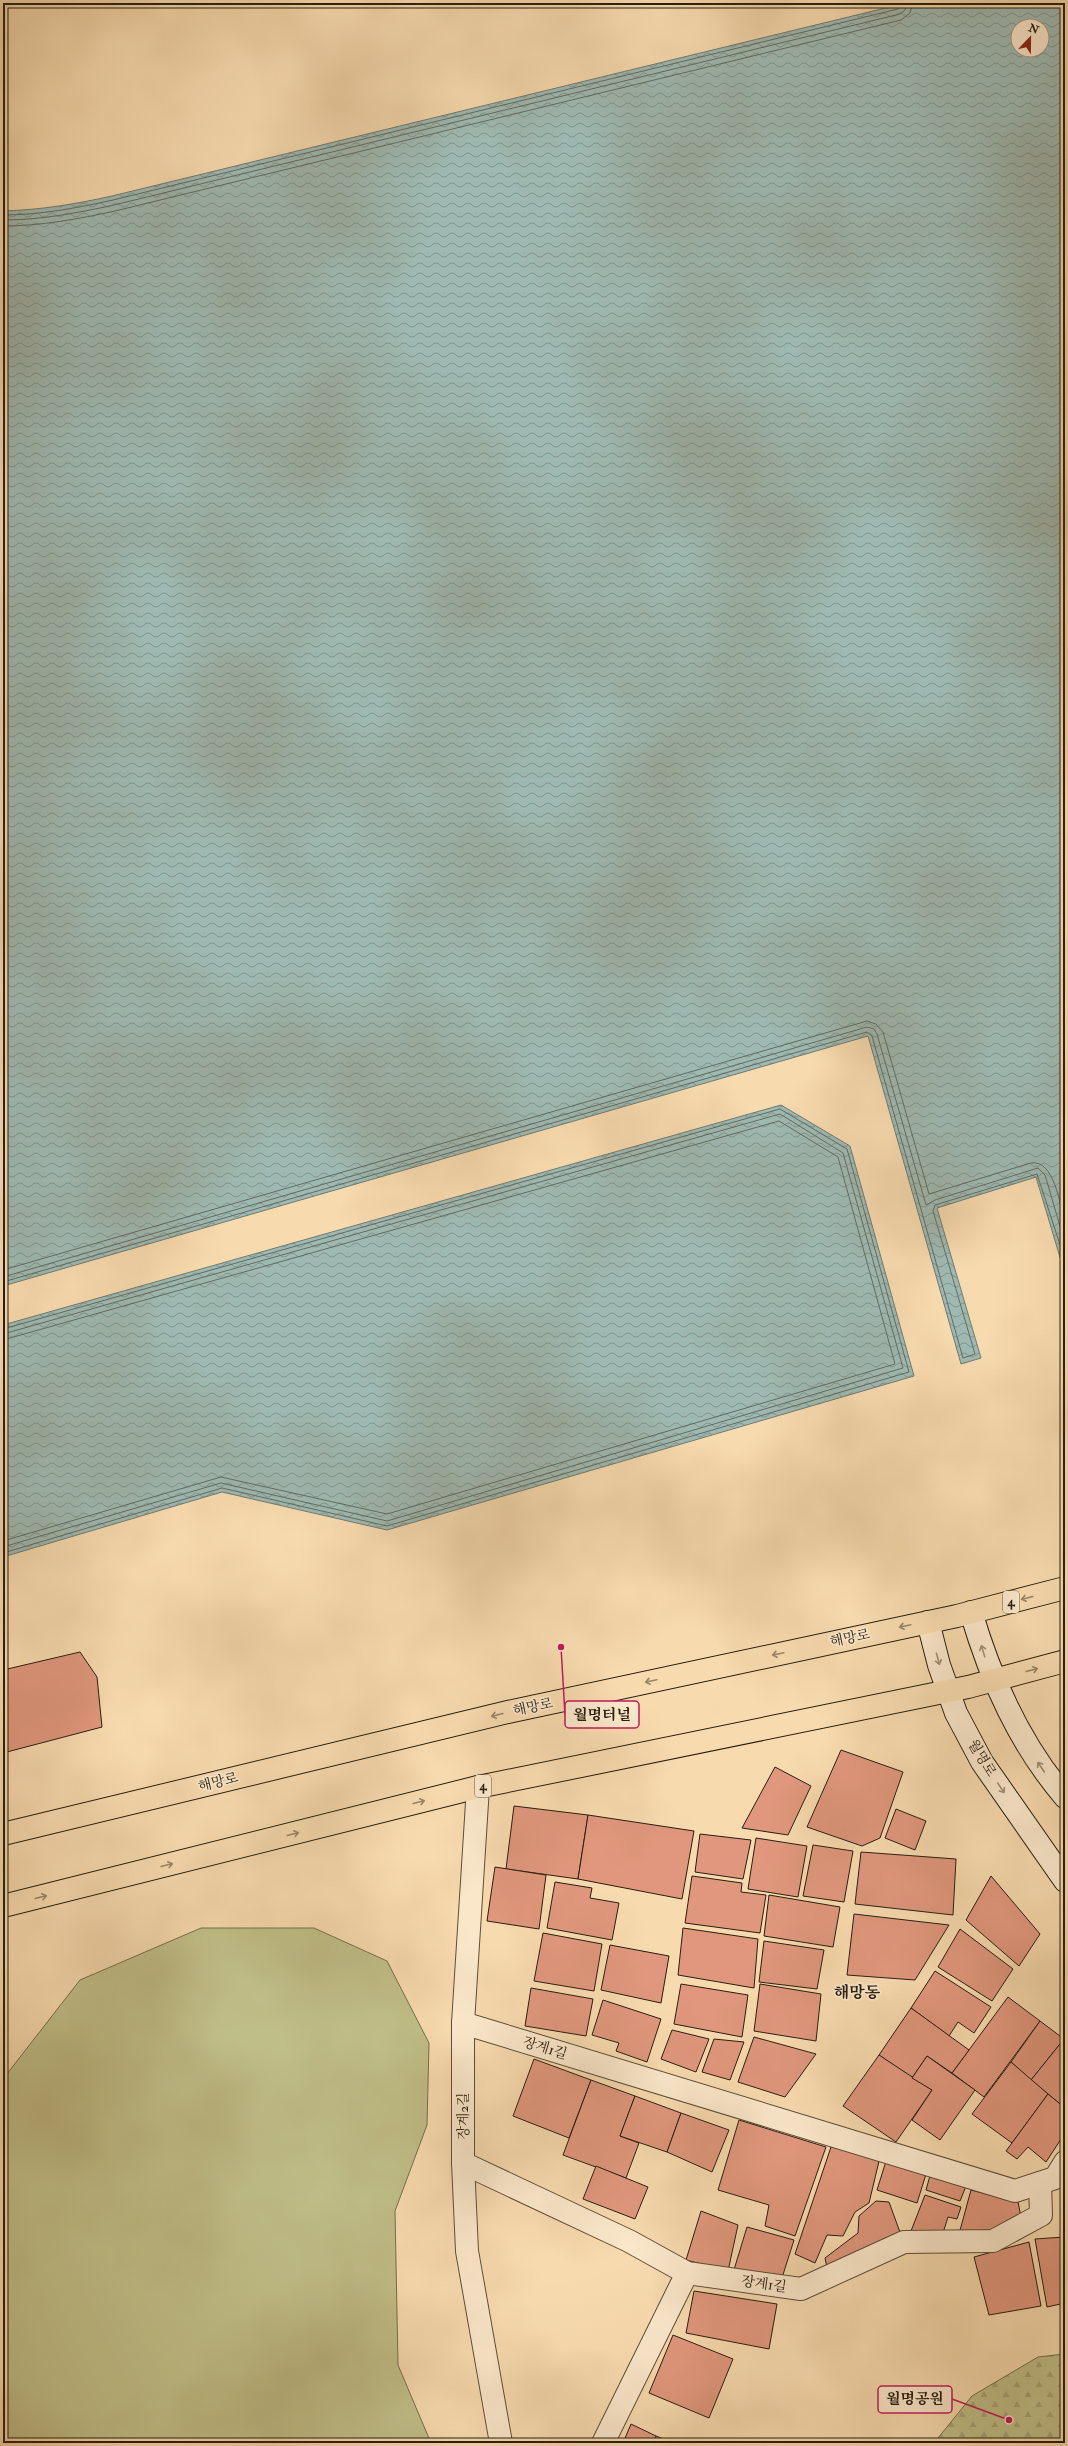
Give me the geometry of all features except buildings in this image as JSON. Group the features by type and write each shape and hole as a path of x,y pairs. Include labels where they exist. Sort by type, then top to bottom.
{"main road":[{"name":"해망로","path":"3,1834 508,1712 928,1622 1065,1588"},
{"name":"4","path":"3,1906 478,1787 948,1691 1065,1661"}],"street":[{"path":"971,1612 985,1660 1022,1738 1048,1778 1065,1797"},
{"name":"월명로","path":"928,1622 956,1713 982,1762 1065,1881"},
{"name":"장계2길","path":"478,1787 463,2023 463,2163 467,2251 501,2443"},
{"name":"장계1길","path":"463,2023 1015,2191 1055,2178 1065,2162"},
{"name":"장계1길","path":"463,2163 629,2241 687,2273 801,2290 904,2242 993,2240 1041,2215 1040,2183"},
{"path":"603,2443 687,2273"}],"green space":[{"path":"201,1928 314,1928 387,1961 429,2043 427,2125 395,2211 398,2365 431,2443 3,2443 3,2079 80,1980"},
{"path":"1065,2354 1065,2443 934,2443 972,2396 1038,2357"}],"water":[{"path":"906,3 1065,3 1065,1274 1036,1177 937,1208 981,1358 961,1364 868,1036 3,1286 3,211 85,202"},
{"path":"781,1105 850,1146 914,1376 387,1530 222,1492 3,1557 3,1325"}],"place":[{"name":"월명터널","path":"561,1647"},
{"name":"월명공원","path":"1009,2420"}],"district":[{"name":"해망동","path":"857,1993"}]}
